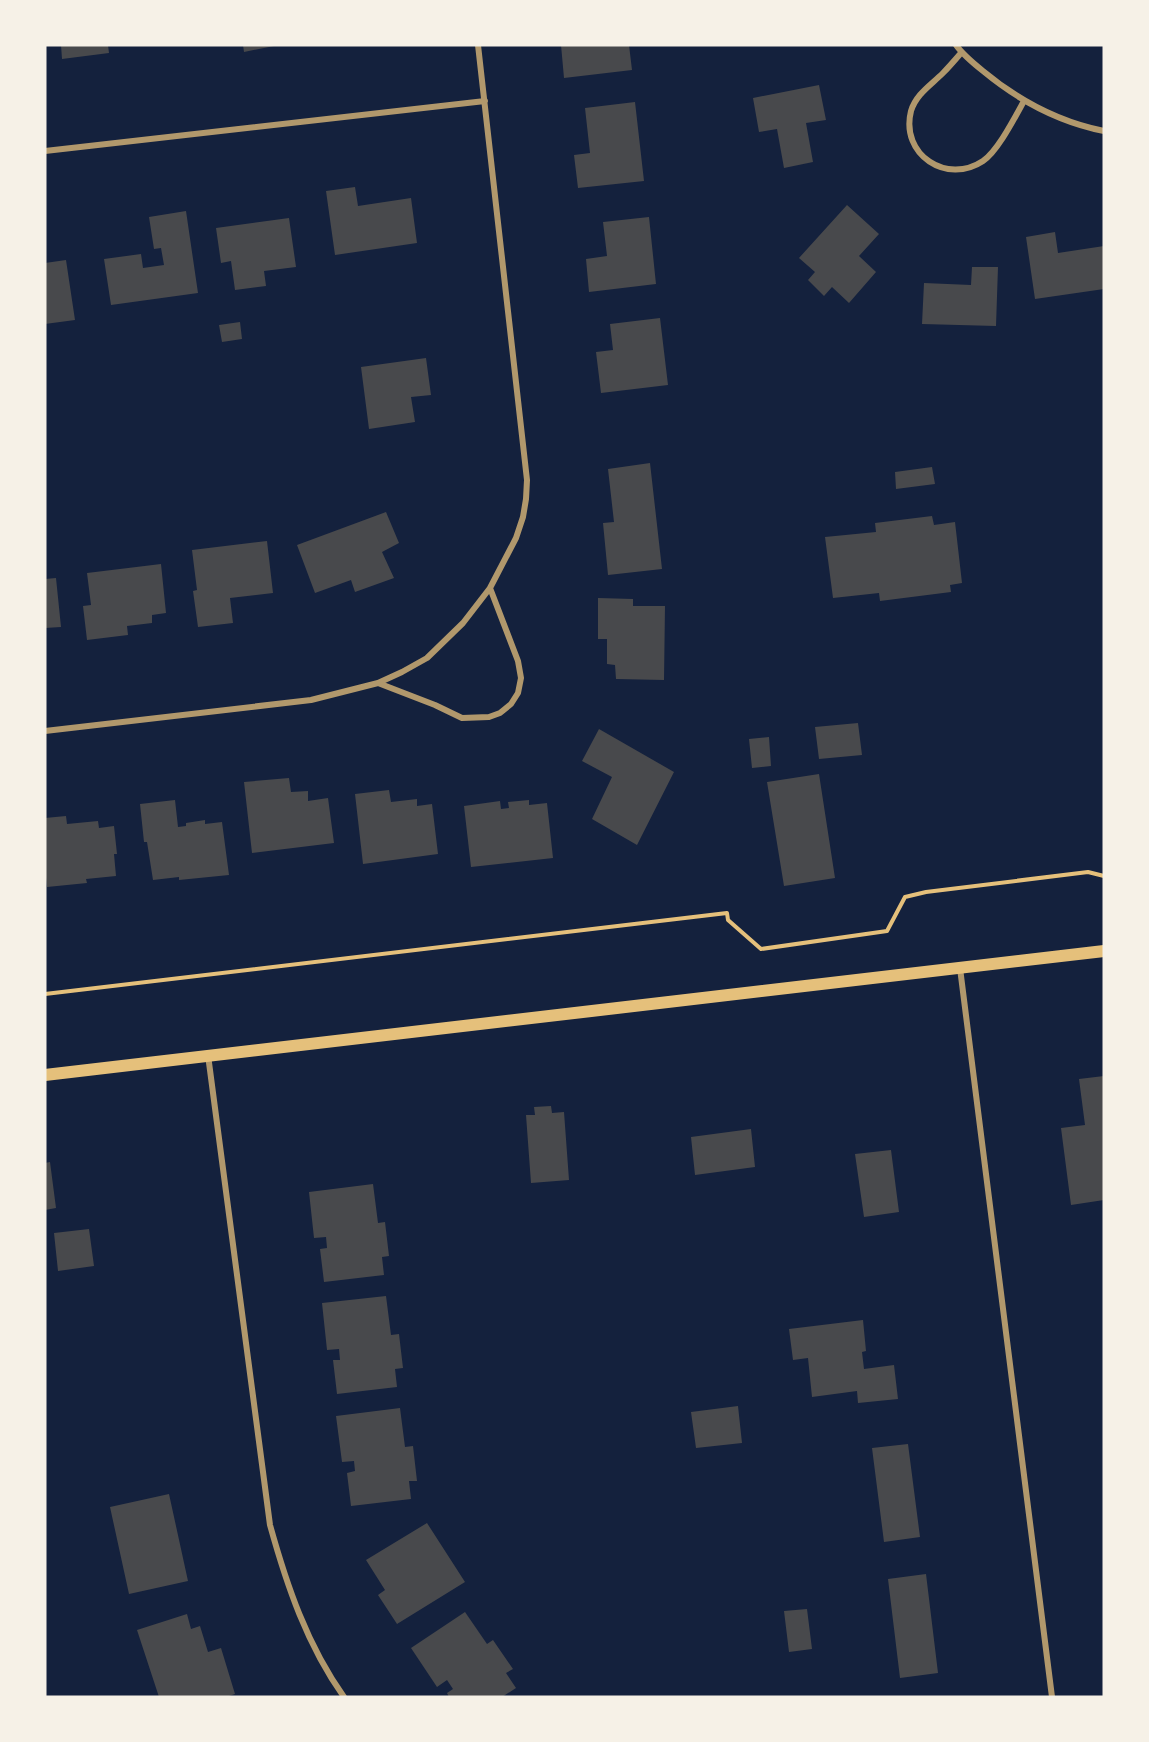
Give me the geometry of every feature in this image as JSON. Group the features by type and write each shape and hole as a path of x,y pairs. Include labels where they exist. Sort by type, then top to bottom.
{"main road":[{"path":"45,1075 1104,951"}],"street":[{"path":"45,731 311,700 378,683 427,658 463,623 489,588 516,537 523,517 527,480 478,45"},
{"path":"956,45 961,53 992,79 1024,101 1088,128 1104,131"},
{"path":"961,53 923,90 911,111 909,127 912,141 921,155 934,165 950,170 964,170 985,160 1000,142 1024,101"},
{"path":"45,151 485,101"},
{"path":"378,683 462,718 489,717 511,704 518,693 521,678 518,661 489,588"},
{"path":"960,968 1052,1697"},
{"path":"208,1055 270,1526 292,1599 319,1658 344,1697"}],"path":[{"path":"45,994 727,913 728,920 760,949 887,931 905,897 915,894 1089,872 1104,876"}],"building":[{"path":"61,45 108,45 109,53 62,59"},
{"path":"243,45 274,45 274,46 244,52"},
{"path":"561,45 629,45 632,70 564,78"},
{"path":"819,85 826,120 806,123 813,162 784,168 777,129 759,132 753,98"},
{"path":"635,102 644,181 578,188 574,155 590,153 585,108"},
{"path":"355,187 358,206 411,198 417,243 335,255 326,191"},
{"path":"847,205 879,234 859,256 876,272 849,303 832,287 824,296 808,280 815,272 799,258"},
{"path":"186,211 198,293 111,305 104,259 141,254 143,268 164,265 161,248 154,249 149,217"},
{"path":"649,217 656,284 589,292 586,259 607,256 603,222"},
{"path":"289,218 296,267 264,271 266,286 235,290 231,261 221,263 216,228"},
{"path":"1055,232 1058,253 1104,246 1104,289 1035,299 1026,237"},
{"path":"66,260 75,320 45,324 45,263"},
{"path":"972,267 998,267 996,326 922,324 924,283 971,285"},
{"path":"660,318 668,385 601,393 596,352 613,350 610,324"},
{"path":"240,322 242,339 222,342 219,325"},
{"path":"426,358 431,395 411,397 415,422 369,429 361,367"},
{"path":"650,463 662,569 608,575 603,523 614,522 608,469"},
{"path":"932,467 935,484 896,489 895,472"},
{"path":"386,512 399,543 382,552 394,578 355,592 351,580 315,593 297,545"},
{"path":"932,516 934,525 955,522 962,583 950,585 951,592 880,601 879,593 833,598 825,537 876,532 875,523"},
{"path":"267,541 273,593 230,598 233,623 198,627 193,591 197,590 192,550"},
{"path":"161,564 166,613 152,615 152,623 127,626 128,635 87,640 83,606 91,605 87,573"},
{"path":"56,578 61,627 45,628 45,579"},
{"path":"598,598 633,599 633,606 665,606 664,680 616,679 615,665 607,664 607,639 598,639"},
{"path":"858,723 862,755 819,759 815,727"},
{"path":"599,729 674,772 637,845 592,819 612,777 582,761"},
{"path":"769,737 771,766 752,768 749,739"},
{"path":"819,774 835,878 784,886 767,782"},
{"path":"289,778 291,792 308,791 308,801 328,798 334,843 252,853 244,782"},
{"path":"389,790 391,802 417,799 417,806 432,804 438,854 363,864 355,794"},
{"path":"175,800 178,827 186,826 186,823 205,820 205,824 222,822 229,875 153,880 147,842 144,842 140,804"},
{"path":"529,800 529,805 547,803 553,858 471,867 464,806 500,801 501,809 509,808 508,802"},
{"path":"66,816 67,824 98,821 99,828 114,826 117,854 114,854 116,876 86,879 87,883 47,887 45,818"},
{"path":"1104,1076 1104,1200 1071,1205 1061,1128 1085,1125 1079,1079"},
{"path":"551,1106 552,1113 564,1112 569,1180 531,1183 526,1115 535,1115 534,1107"},
{"path":"751,1129 755,1167 695,1175 691,1137"},
{"path":"891,1150 899,1212 864,1217 855,1154"},
{"path":"50,1162 56,1208 45,1210 45,1163"},
{"path":"373,1184 378,1223 385,1222 389,1256 382,1257 384,1275 324,1282 320,1249 327,1248 326,1237 314,1238 309,1192"},
{"path":"89,1229 94,1266 58,1271 54,1233"},
{"path":"386,1296 391,1335 399,1334 403,1368 395,1369 397,1387 337,1394 333,1360 340,1360 339,1349 327,1350 322,1303"},
{"path":"863,1320 866,1351 862,1352 864,1369 894,1365 898,1399 858,1403 857,1391 812,1397 808,1358 793,1360 789,1329"},
{"path":"738,1406 742,1443 696,1448 691,1412"},
{"path":"400,1408 405,1447 413,1446 417,1481 409,1481 411,1499 351,1506 347,1473 355,1471 354,1461 342,1462 336,1416"},
{"path":"908,1444 920,1537 884,1542 872,1448"},
{"path":"169,1494 188,1581 129,1594 110,1507"},
{"path":"427,1523 465,1582 397,1624 378,1595 385,1590 366,1560"},
{"path":"926,1574 938,1673 900,1678 888,1579"},
{"path":"807,1609 812,1649 789,1652 784,1611"},
{"path":"465,1612 487,1644 493,1640 513,1669 506,1673 516,1688 502,1697 449,1697 447,1693 453,1689 447,1680 437,1687 411,1648"},
{"path":"187,1614 191,1629 200,1626 208,1652 221,1648 235,1694 226,1697 159,1697 137,1630"}]}
